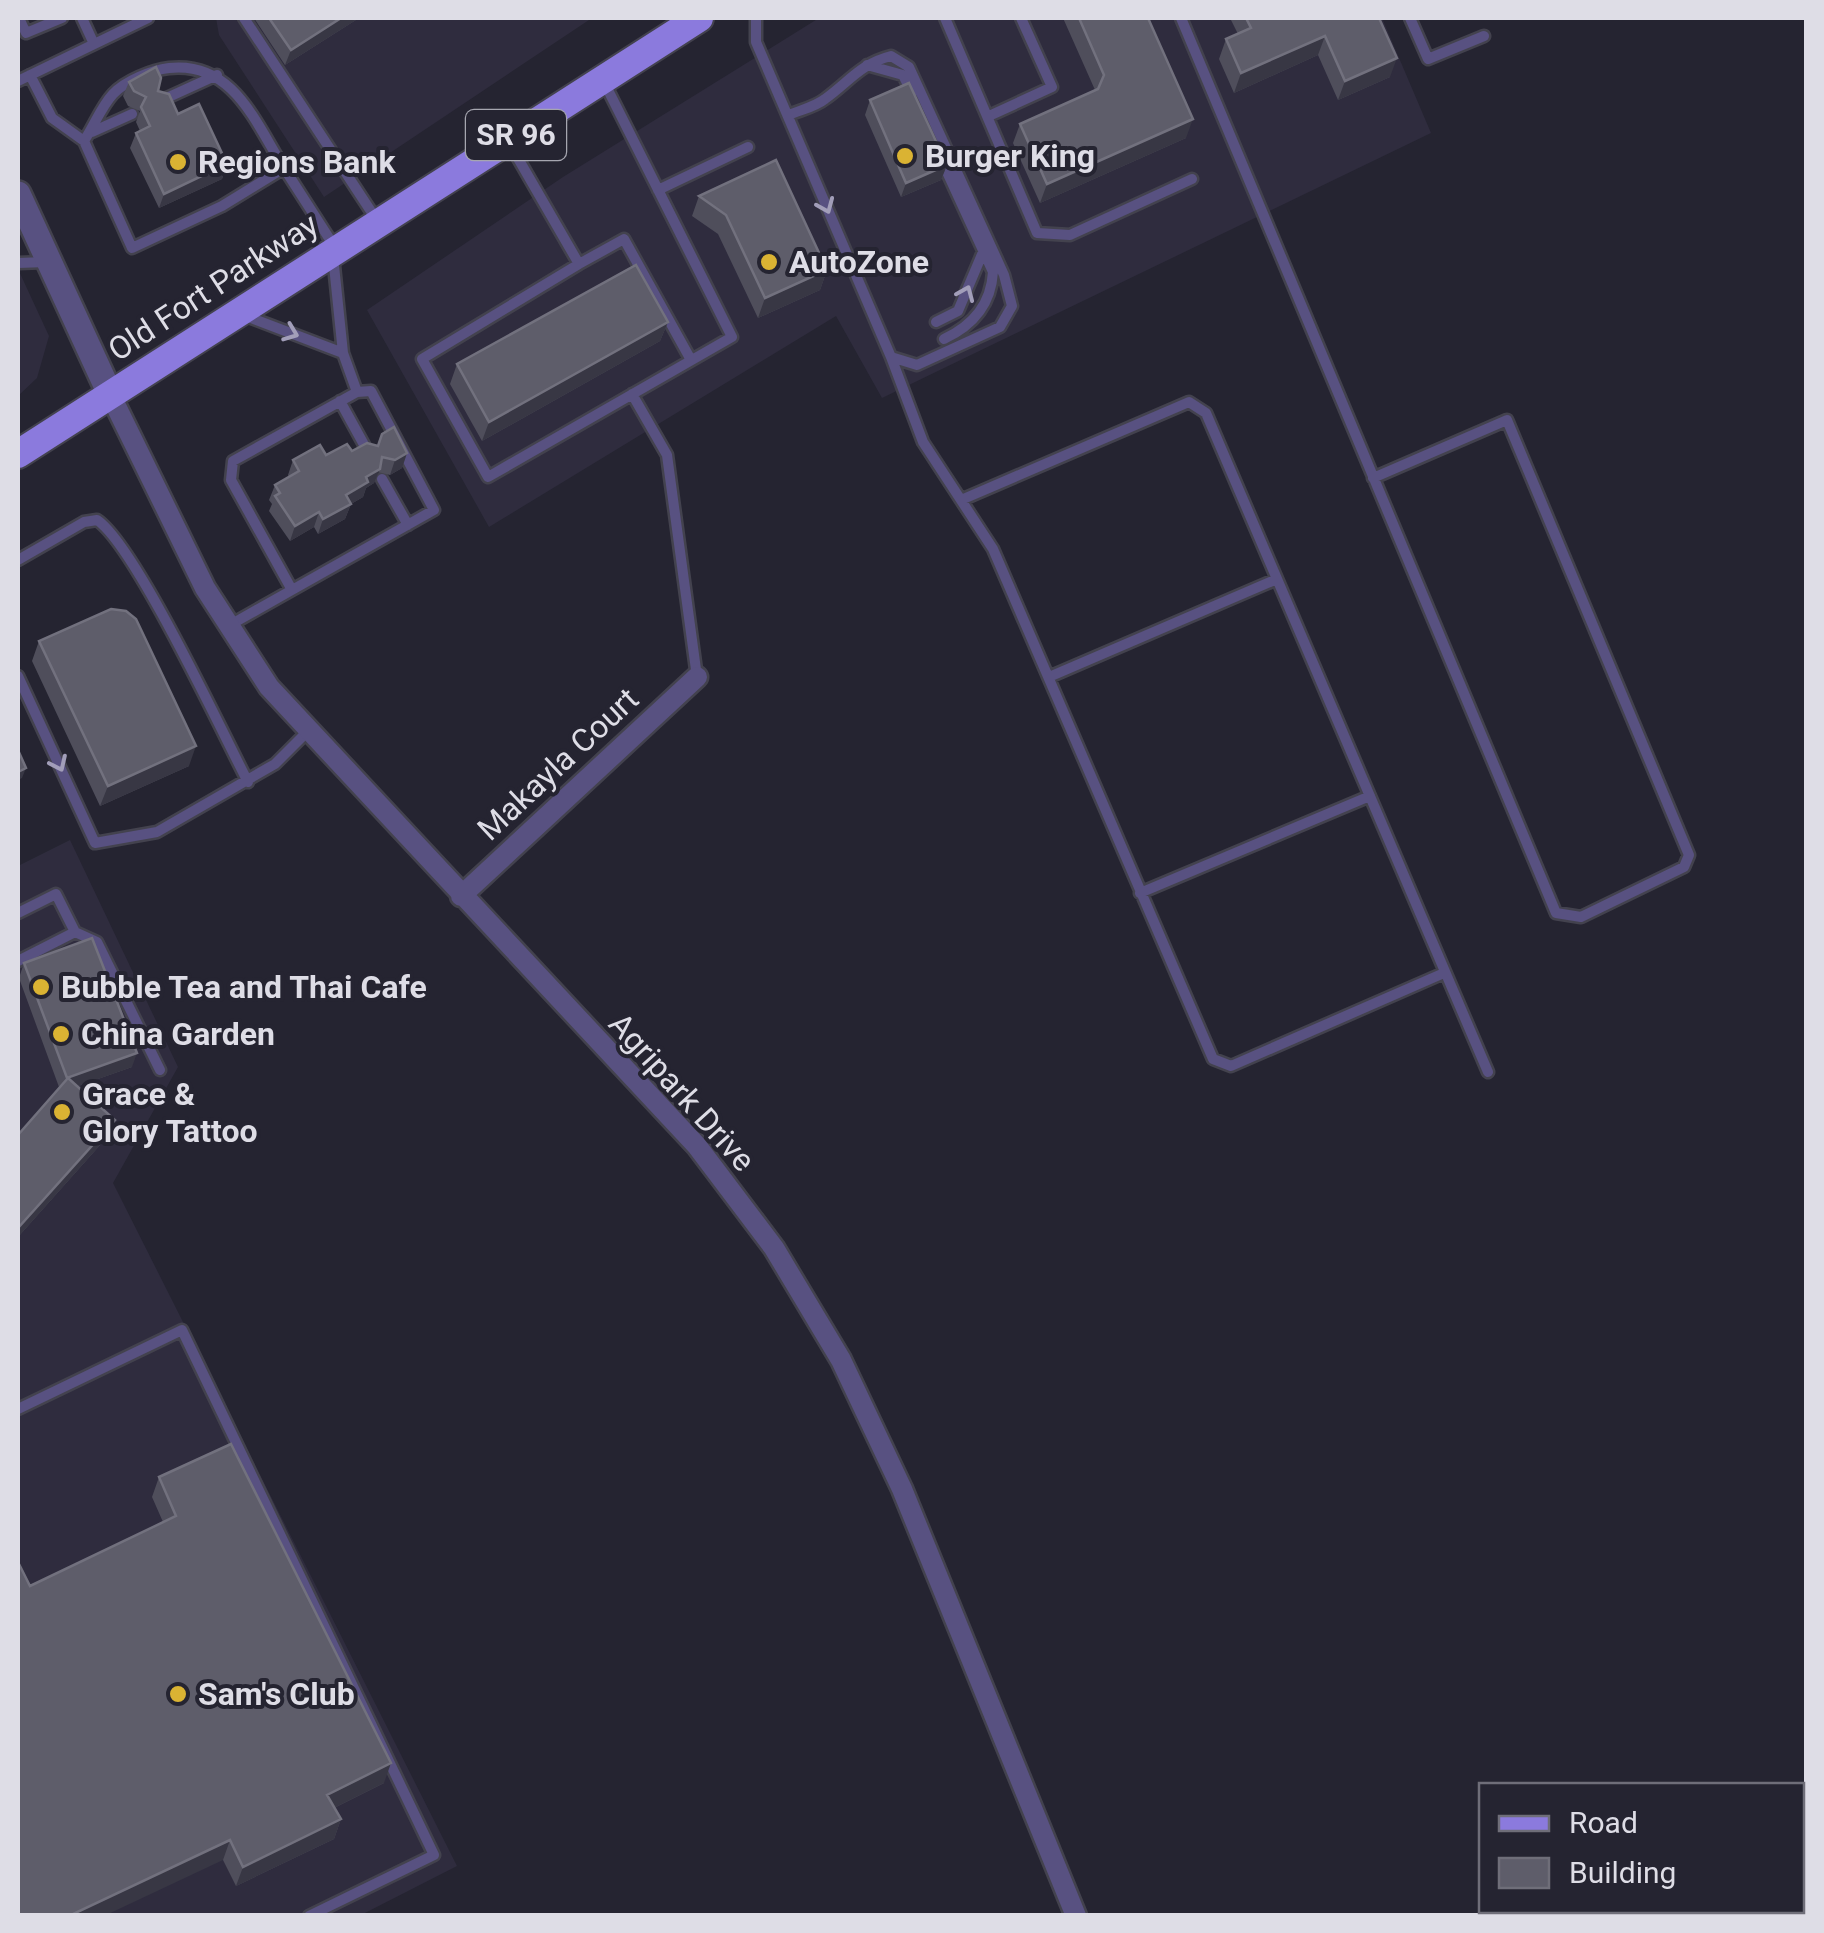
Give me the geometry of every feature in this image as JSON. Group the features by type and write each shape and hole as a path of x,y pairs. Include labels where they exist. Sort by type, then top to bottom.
{"main road":[{"name":"Old Fort Parkway","path":"18,454 699,18"}],"street":[{"path":"20,212 49,262 110,394"},
{"name":"Agripark Drive","path":"110,394 205,588 269,686 697,1146 784,1264 841,1360 902,1488 1076,1916"},
{"name":"Makayla Court","path":"461,896 697,676"}],"lane":[{"path":"19,18 26,33 62,18"},
{"path":"82,18 94,44"},
{"path":"18,81 148,18"},
{"path":"244,18 378,223"},
{"path":"756,18 756,42 892,357 923,442 993,549 1213,1059 1230,1066 1444,973"},
{"path":"945,18 1037,233 1070,235 1192,180"},
{"path":"990,116 1052,87 1021,18"},
{"path":"1182,18 1373,478 1556,913 1581,917 1684,867 1689,856 1507,420 1373,478"},
{"path":"1410,18 1428,59 1484,36"},
{"path":"788,116 823,101 865,64 892,56 909,66 981,222 1012,306 1000,327 917,366 892,357"},
{"path":"865,64 904,75 992,272 992,284 972,326 944,339"},
{"path":"87,137 114,92 154,70 186,66 218,74 236,92 334,251 343,353 356,392"},
{"path":"160,101 218,74"},
{"path":"30,75 52,118 87,137 132,248 222,206 284,168"},
{"path":"603,79 732,337 488,477 422,359 624,239 691,360"},
{"path":"87,137 132,114"},
{"path":"507,140 579,264"},
{"path":"658,190 748,148"},
{"path":"936,322 958,311 983,252"},
{"path":"18,263 49,262"},
{"path":"238,312 343,353"},
{"path":"230,625 434,510 372,391 356,392 232,460 230,470 292,590"},
{"path":"632,394 667,456 697,676"},
{"path":"340,401 369,453"},
{"path":"961,500 1189,402 1206,414 1488,1072"},
{"path":"382,479 408,525"},
{"path":"18,560 84,522 98,520 105,526 136,572 248,782"},
{"path":"1049,677 1277,579"},
{"path":"18,676 96,843 158,832 275,764 309,730"},
{"path":"1140,893 1370,796"},
{"path":"18,913 56,894 75,932 97,942 160,1070"},
{"path":"18,961 75,932"},
{"path":"18,1408 182,1330 434,1854 310,1916"}],"shaded area":[{"path":"216,18 592,18 324,197 219,35"},
{"path":"819,18 1382,18 1431,133 882,398 836,316 489,527 367,310 563,177"},
{"path":"18,269 49,336 37,378 18,396"},
{"path":"70,840 178,1067 113,1183 457,1866 361,1915 18,1916 18,866"}],"building":[{"path":"269,18 341,18 291,50"},
{"path":"1079,18 1148,18 1193,119 1047,184 1020,124 1098,89 1104,75"},
{"path":"1246,18 1379,18 1397,58 1345,81 1325,36 1241,73 1226,39 1251,28"},
{"path":"156,67 161,78 158,91 169,94 178,114 199,104 227,164 164,194 136,133 150,126 141,107 146,97 134,91 129,82"},
{"name":"Burger King","path":"909,83 947,165 906,183 870,100"},
{"name":"AutoZone","path":"776,160 827,270 765,298 726,215 699,196"},
{"path":"636,265 668,322 489,422 457,364"},
{"path":"394,427 407,453 395,460 382,457 380,469 366,477 368,482 346,495 351,504 323,519 319,512 295,526 275,496 280,493 275,485 299,471 293,460 320,445 326,455 347,444 352,451 367,443 378,446 382,434"},
{"path":"111,609 126,611 136,619 196,746 108,786 39,641"},
{"path":"18,750 26,768 18,772"},
{"path":"92,938 137,1053 67,1078 24,963"},
{"path":"68,1078 115,1120 18,1228 18,1135"},
{"name":"Sam's Club","path":"231,1444 391,1763 327,1795 341,1819 243,1867 230,1840 69,1916 18,1916 18,1562 30,1586 176,1516 159,1477"}],"place":[{"name":"Burger King","path":"905,156"},
{"name":"Regions Bank","path":"178,162"},
{"name":"AutoZone","path":"769,262"},
{"name":"Bubble Tea and Thai Cafe","path":"41,987"},
{"name":"China Garden","path":"61,1034"},
{"name":"Grace & Glory Tattoo","path":"62,1112"},
{"name":"Sam's Club","path":"178,1694"}]}
